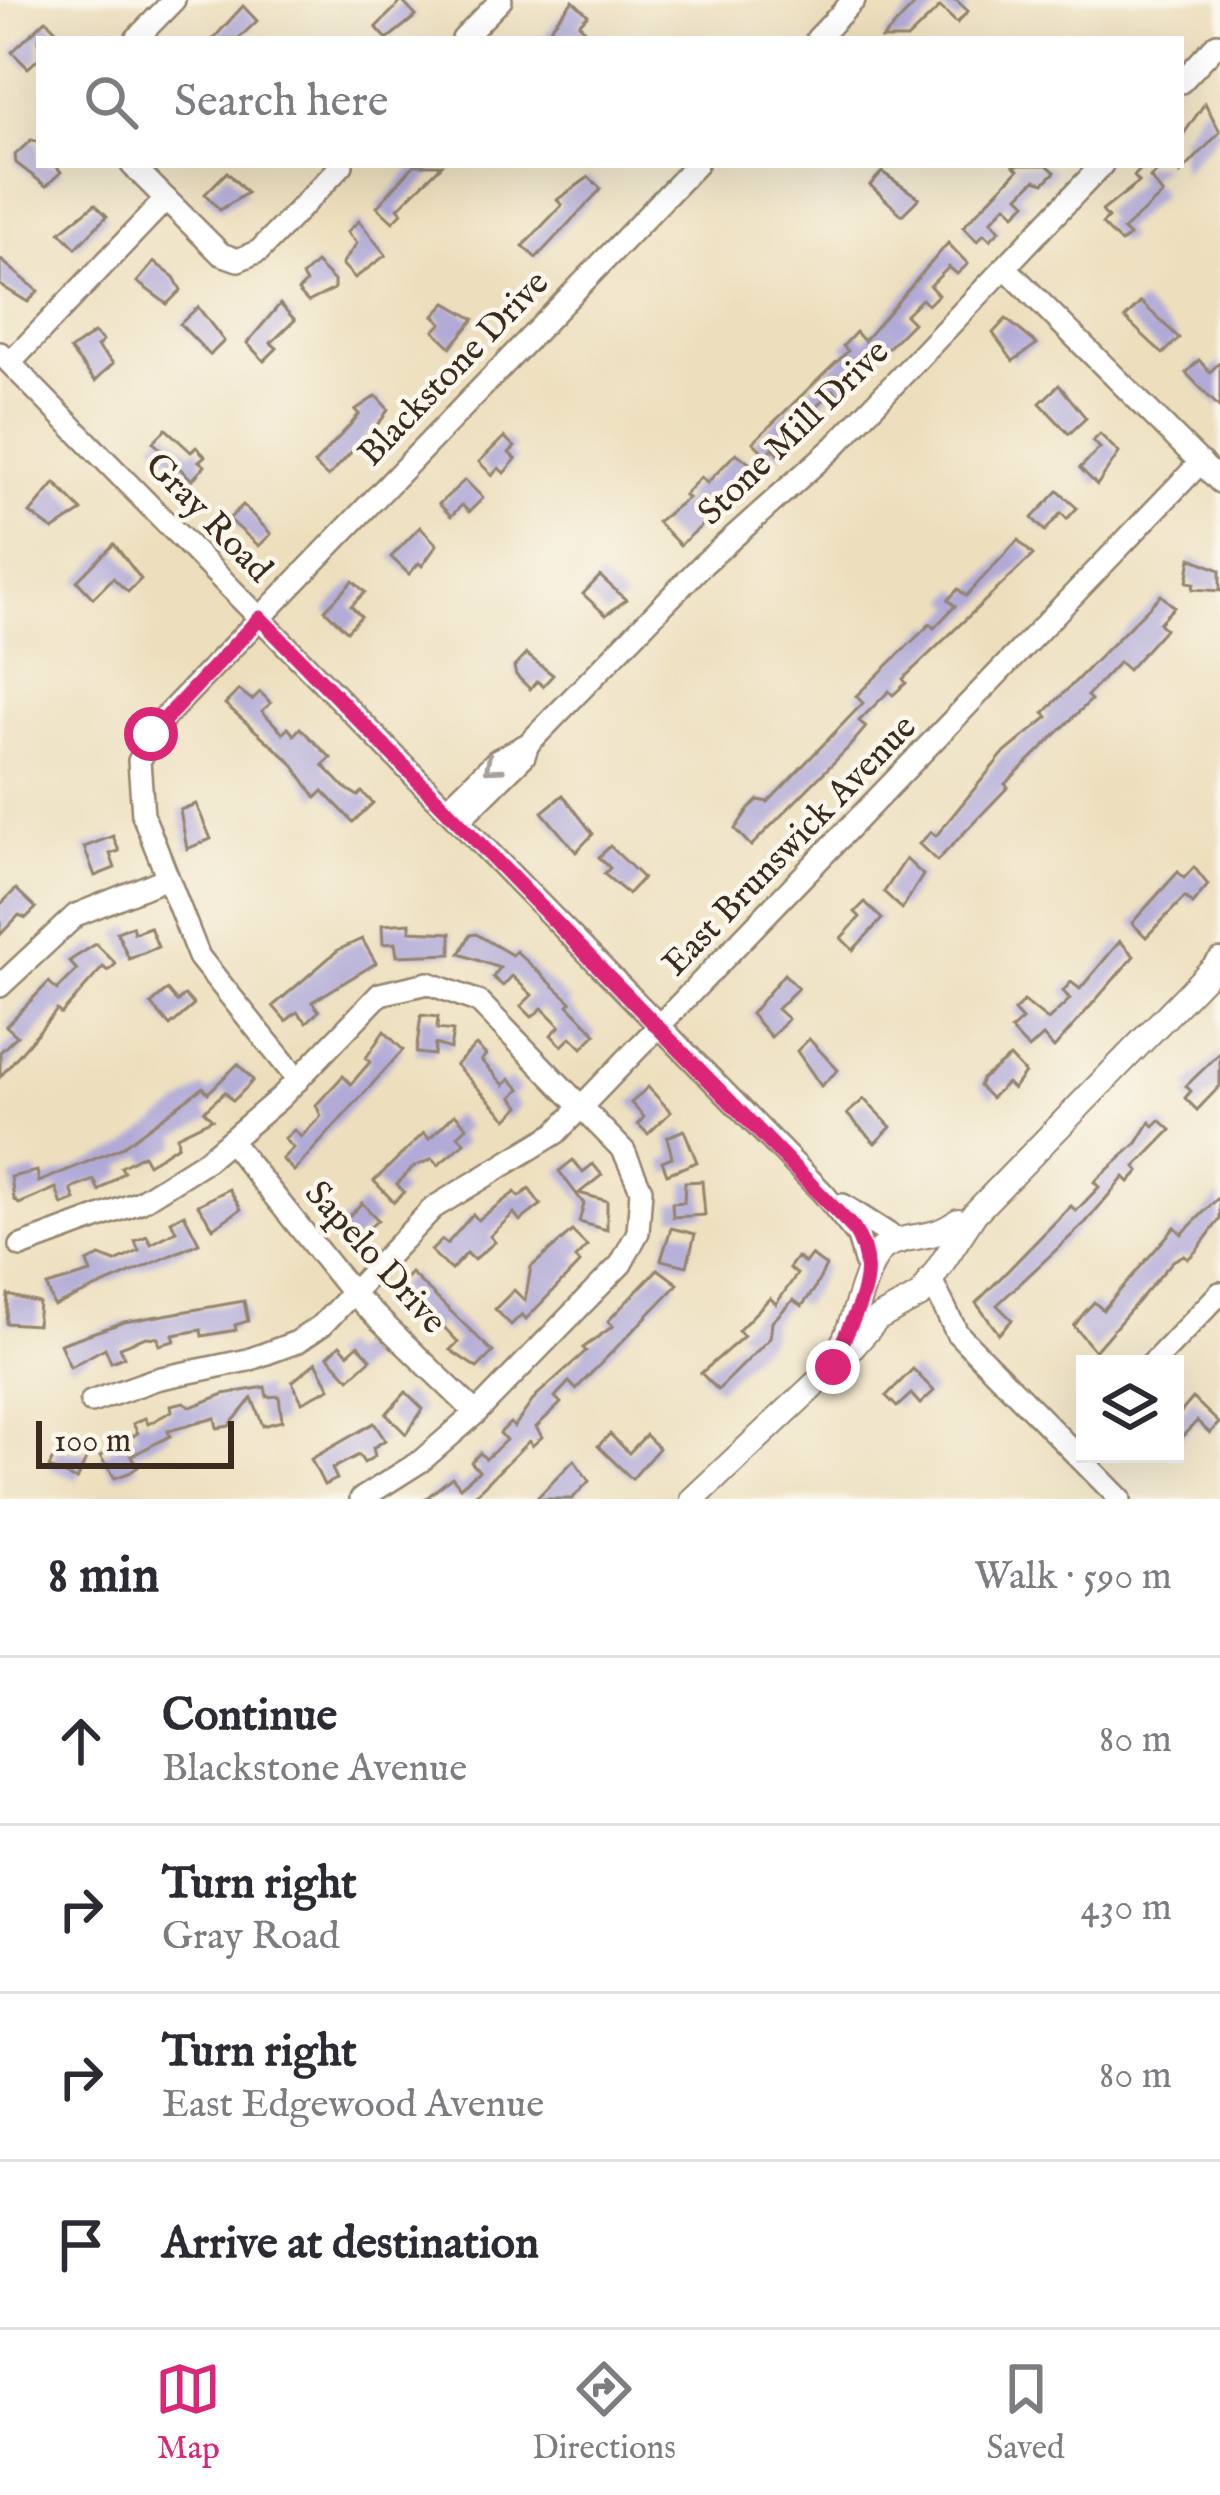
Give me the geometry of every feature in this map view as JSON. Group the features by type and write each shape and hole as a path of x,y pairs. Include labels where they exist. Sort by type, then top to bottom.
{"main road":[{"path":"692,1499 833,1367 877,1319 921,1294 975,1213 1220,961"},
{"path":"833,1367 880,1249 935,1237 975,1213"},
{"path":"901,1242 920,1249 930,1278"},
{"path":"868,1272 882,1297 903,1303"}],"street":[{"path":"139,36 174,0"},
{"path":"467,36 501,0"},
{"path":"820,36 854,0"},
{"path":"1184,79 1217,44"},
{"path":"135,168 221,254 238,260 259,251 339,168"},
{"name":"Blackstone Drive","path":"298,1080 199,957 139,803 143,750 163,719 693,168"},
{"name":"Stone Mill Drive","path":"452,815 524,755 528,744 701,566 834,447 1099,168"},
{"path":"5,358 166,199"},
{"path":"1005,267 1220,482"},
{"name":"Gray Road","path":"5,358 823,1193 858,1236 868,1272"},
{"name":"East Brunswick Avenue","path":"91,1402 156,1379 279,1352 322,1325 434,1208 537,1146 662,1029 1201,462"},
{"path":"0,986 76,915 167,878"},
{"path":"21,1246 140,1202 231,1142 298,1080 370,1001 391,989 428,983 479,1002 578,1108 617,1142 634,1167 643,1202 638,1232 621,1264 476,1413 421,1461 361,1499"},
{"name":"Sapelo Drive","path":"231,1142 353,1294 476,1413"},
{"name":"Gray Road","path":"823,1193 901,1242"},
{"path":"930,1278 957,1333"},
{"path":"1161,1355 1220,1293"},
{"path":"903,1303 957,1333 1076,1439"},
{"path":"1094,1463 1120,1499"}],"building":[{"path":"919,0 956,0 968,11 957,23 940,7 910,36 885,36"},
{"path":"402,1 416,16 391,36 376,27"},
{"path":"573,1 588,15 579,24 588,33 585,36 544,36"},
{"path":"243,6 257,21 241,36 216,36"},
{"path":"46,20 62,36 36,36 36,61 28,68 12,52"},
{"path":"1205,103 1220,132 1181,173 1184,168 1184,134"},
{"path":"31,140 36,141 36,168 61,172 46,186 16,163 15,155"},
{"path":"411,168 439,168 398,208 402,213 393,222 377,207"},
{"path":"1050,168 1055,172 1044,183 1035,180 1019,196 1026,203 1015,214 1006,205 991,221 1000,230 990,240 984,234 977,241 963,227 1018,170"},
{"path":"1142,168 1161,168 1150,178 1163,194 1123,230 1129,236 1121,243 1102,224 1108,218 1102,211 1139,182 1134,176"},
{"path":"227,172 247,193 220,210 205,194"},
{"path":"882,172 919,198 902,215 870,185"},
{"path":"589,177 601,189 536,258 523,246 562,205 557,200"},
{"path":"95,204 107,216 76,248 60,232"},
{"path":"359,221 386,255 355,278 342,264 357,243 347,232"},
{"path":"948,243 968,264 957,274 949,267 930,286 938,295 928,305 922,299 905,315 913,323 870,366 865,360 845,380 851,386 840,397 833,390 814,409 823,417 813,427 805,420 786,440 791,445 780,456 773,448 766,455 753,442 848,351 843,346 856,332 864,341"},
{"path":"0,259 38,291 28,302 0,285"},
{"path":"154,262 174,277 181,290 167,304 137,282"},
{"path":"316,263 334,281 334,289 308,302 298,291 306,283 302,276"},
{"path":"1141,302 1179,338 1163,354 1125,318"},
{"path":"446,303 474,319 451,347 434,331 442,323 434,316"},
{"path":"280,304 295,320 271,343 277,348 264,361 247,343"},
{"path":"198,307 224,341 210,355 180,324"},
{"path":"1006,319 1037,344 1013,361 993,333"},
{"path":"94,333 103,341 97,347 113,363 95,381 70,350"},
{"path":"1199,360 1210,372 1220,362 1220,408 1186,373"},
{"path":"1059,385 1086,418 1069,434 1040,403"},
{"path":"376,396 388,409 383,418 328,477 314,464 359,414 355,410"},
{"path":"166,429 191,452 196,447 205,456 199,461 205,466 192,480 153,442"},
{"path":"1100,434 1119,453 1097,485 1080,468 1100,448 1093,441"},
{"path":"504,437 515,447 509,453 516,459 504,473 499,468 492,475 479,462"},
{"path":"736,453 760,471 747,485 738,481 722,497 727,503 680,545 657,522 688,498 684,495 701,477 707,483"},
{"path":"465,480 483,498 469,512 462,505 451,516 439,504"},
{"path":"55,483 82,511 53,530 30,513"},
{"path":"1058,491 1077,508 1067,519 1061,513 1045,531 1032,518"},
{"path":"243,505 271,534 259,546 229,519"},
{"path":"420,527 437,545 422,566 419,563 409,574 391,557"},
{"path":"1018,540 1033,555 903,679 906,683 893,695 889,691 859,721 866,727 849,747 751,846 735,829 748,810 758,800 768,802 863,703 856,696 955,606 948,600 958,589 966,596"},
{"path":"114,544 141,579 128,592 113,578 93,598 77,581"},
{"path":"1191,558 1220,570 1220,591 1193,589 1194,583 1187,582"},
{"path":"600,576 626,600 606,615 583,594"},
{"path":"353,581 365,592 351,606 361,616 347,631 325,610"},
{"path":"1161,595 1174,607 1159,623 1165,629 1128,670 1119,662 1087,696 1091,700 1005,784 1008,787 937,861 919,844 931,832 936,836 1002,755 1048,717 1044,713"},
{"path":"526,654 553,675 543,686 537,681 530,689 516,675 514,667"},
{"path":"239,690 252,700 260,692 271,703 262,711 283,733 288,728 294,735 300,728 331,758 323,765 344,787 358,796 362,792 373,803 353,822 323,791 316,798 291,762 225,704"},
{"path":"563,795 593,834 576,852 542,812"},
{"path":"196,804 211,839 187,849 180,810"},
{"path":"113,836 119,851 110,854 115,868 95,876 84,847"},
{"path":"610,846 643,878 628,894 604,874 610,868 599,857"},
{"path":"906,859 923,875 902,909 884,892"},
{"path":"1194,867 1208,885 1192,904 1185,897 1146,937 1132,923 1178,872 1184,878"},
{"path":"16,889 36,908 26,918 19,915 0,935 0,905"},
{"path":"865,902 882,919 853,950 841,938 860,917 855,912"},
{"path":"410,923 410,931 451,933 451,954 397,956 395,943 383,944 382,925"},
{"path":"132,926 134,933 150,927 158,947 129,959 117,932"},
{"path":"470,935 512,955 516,951 571,1002 568,1005 596,1034 582,1048 571,1037 562,1046 551,1035 560,1026 542,1008 532,1017 521,1006 532,995 512,976 503,986 493,977 500,968 460,954"},
{"path":"362,939 376,963 312,1002 319,1011 307,1022 297,1012 286,1021 273,1006 338,950"},
{"path":"1120,941 1134,956 1054,1048 1043,1036 1029,1049 1011,1030 1022,1020 1014,1011 1024,1001 1048,1020 1070,999 1063,991 1071,982 1080,989"},
{"path":"96,944 116,964 108,971 103,967 61,1014 57,1010 0,1077 0,1052 17,1036 6,1026 49,982 57,990 77,970 69,961"},
{"path":"784,974 798,988 777,1009 788,1019 771,1037 751,1014"},
{"path":"167,990 177,1002 185,995 194,1005 170,1026 151,1004"},
{"path":"421,1015 438,1017 437,1029 453,1031 450,1049 435,1044 434,1055 416,1053"},
{"path":"384,1031 403,1050 294,1171 282,1159 293,1148 284,1139 294,1130 301,1137 321,1116 316,1105 343,1076 351,1084 370,1062 366,1058"},
{"path":"809,1039 838,1070 821,1086 797,1051"},
{"path":"476,1045 486,1055 481,1060 504,1085 510,1079 520,1089 512,1097 520,1106 507,1119 456,1065"},
{"path":"1220,1053 1220,1086 1197,1110 1185,1098 1191,1091 1186,1086"},
{"path":"1010,1057 1025,1073 1013,1089 1007,1083 991,1098 979,1086 982,1079"},
{"path":"238,1064 253,1080 233,1101 225,1092 204,1111 212,1119 177,1136 178,1145 163,1155 148,1164 143,1155 121,1167 124,1172 99,1191 94,1180 71,1189 75,1200 62,1205 56,1188 19,1204 14,1199 11,1177 37,1171 39,1182 121,1148 203,1087 208,1093"},
{"path":"648,1087 671,1112 648,1134 638,1124 644,1117 631,1103"},
{"path":"864,1099 891,1127 875,1143 847,1114"},
{"path":"455,1114 467,1127 458,1136 465,1143 438,1165 432,1159 413,1167 397,1184 404,1192 394,1202 374,1181 424,1133 429,1139"},
{"path":"1160,1120 1171,1130 1135,1167 1139,1171 1129,1182 1124,1177 1086,1222 997,1305 1012,1320 999,1334 976,1303 1071,1206 1076,1211 1099,1187 1094,1182 1137,1143 1150,1122 1154,1126"},
{"path":"684,1130 697,1162 667,1174 662,1161 672,1157 667,1137"},
{"path":"573,1160 583,1172 593,1164 602,1175 579,1193 607,1201 607,1230 579,1222 584,1204 559,1171"},
{"path":"702,1181 705,1215 673,1217 672,1203 684,1202 685,1182"},
{"path":"229,1189 241,1209 213,1228 198,1205"},
{"path":"529,1189 541,1205 520,1221 514,1213 490,1236 495,1242 474,1260 467,1253 451,1270 431,1251 442,1240 447,1244 473,1214 478,1220 515,1192 519,1197"},
{"path":"1220,1196 1220,1219 1197,1250 1188,1259 1184,1255 1173,1261 1095,1351 1074,1326 1084,1313 1094,1302 1103,1310 1175,1227 1182,1234"},
{"path":"362,1203 378,1220 352,1243 337,1228"},
{"path":"184,1214 199,1243 54,1306 47,1286 91,1273 87,1262 100,1256 115,1262 139,1251 135,1241 147,1236 151,1244 176,1231 171,1221"},
{"path":"671,1228 695,1234 687,1266 661,1260"},
{"path":"572,1231 587,1246 575,1258 580,1263 526,1319 522,1314 511,1325 495,1309 514,1290 525,1301 531,1267"},
{"path":"811,1255 826,1266 814,1290 802,1306 793,1300 772,1322 770,1338 718,1390 701,1373 744,1336 738,1331 770,1298 776,1304 797,1274 789,1268 797,1257 805,1263"},
{"path":"658,1269 678,1284 576,1389 569,1382 555,1397 561,1403 536,1427 542,1437 532,1446 529,1441 471,1499 425,1499 452,1477 460,1487 479,1471 471,1462 480,1453 486,1459 506,1440 500,1433 510,1423 514,1427 536,1396 586,1351 583,1348 613,1326 608,1321"},
{"path":"411,1273 493,1352 477,1368 450,1350 458,1342 440,1323 431,1332 405,1306 408,1298 397,1288"},
{"path":"8,1295 39,1303 37,1325 6,1323"},
{"path":"244,1301 248,1321 235,1325 236,1330 173,1335 175,1341 159,1345 158,1338 146,1337 120,1347 124,1357 111,1362 105,1348 70,1367 60,1344 124,1322"},
{"path":"340,1345 348,1354 358,1345 371,1359 349,1379 328,1356"},
{"path":"316,1362 330,1388 302,1402 292,1382"},
{"path":"913,1369 934,1391 920,1404 911,1394 897,1407 886,1396"},
{"path":"265,1387 267,1397 279,1396 282,1421 263,1426 252,1398 229,1426 217,1428 215,1418 168,1431 170,1436 131,1456 138,1467 129,1473 115,1478 100,1456 138,1433 133,1424 145,1418 148,1424 172,1411 171,1405 184,1402 191,1407 224,1394"},
{"path":"406,1392 423,1409 406,1434 386,1414"},
{"path":"1193,1398 1219,1423 1210,1433 1197,1421 1184,1435 1184,1408"},
{"path":"374,1423 385,1440 373,1448 375,1456 364,1463 359,1455 332,1469 337,1479 324,1485 311,1459"},
{"path":"610,1434 629,1453 646,1435 659,1448 632,1479 598,1446"},
{"path":"57,1448 88,1454 77,1480 49,1468"},
{"path":"574,1460 589,1481 572,1499 536,1499"}],"route":[{"path":"151,734 260,618 853,1228 863,1245 868,1272 858,1313 833,1367"}]}
